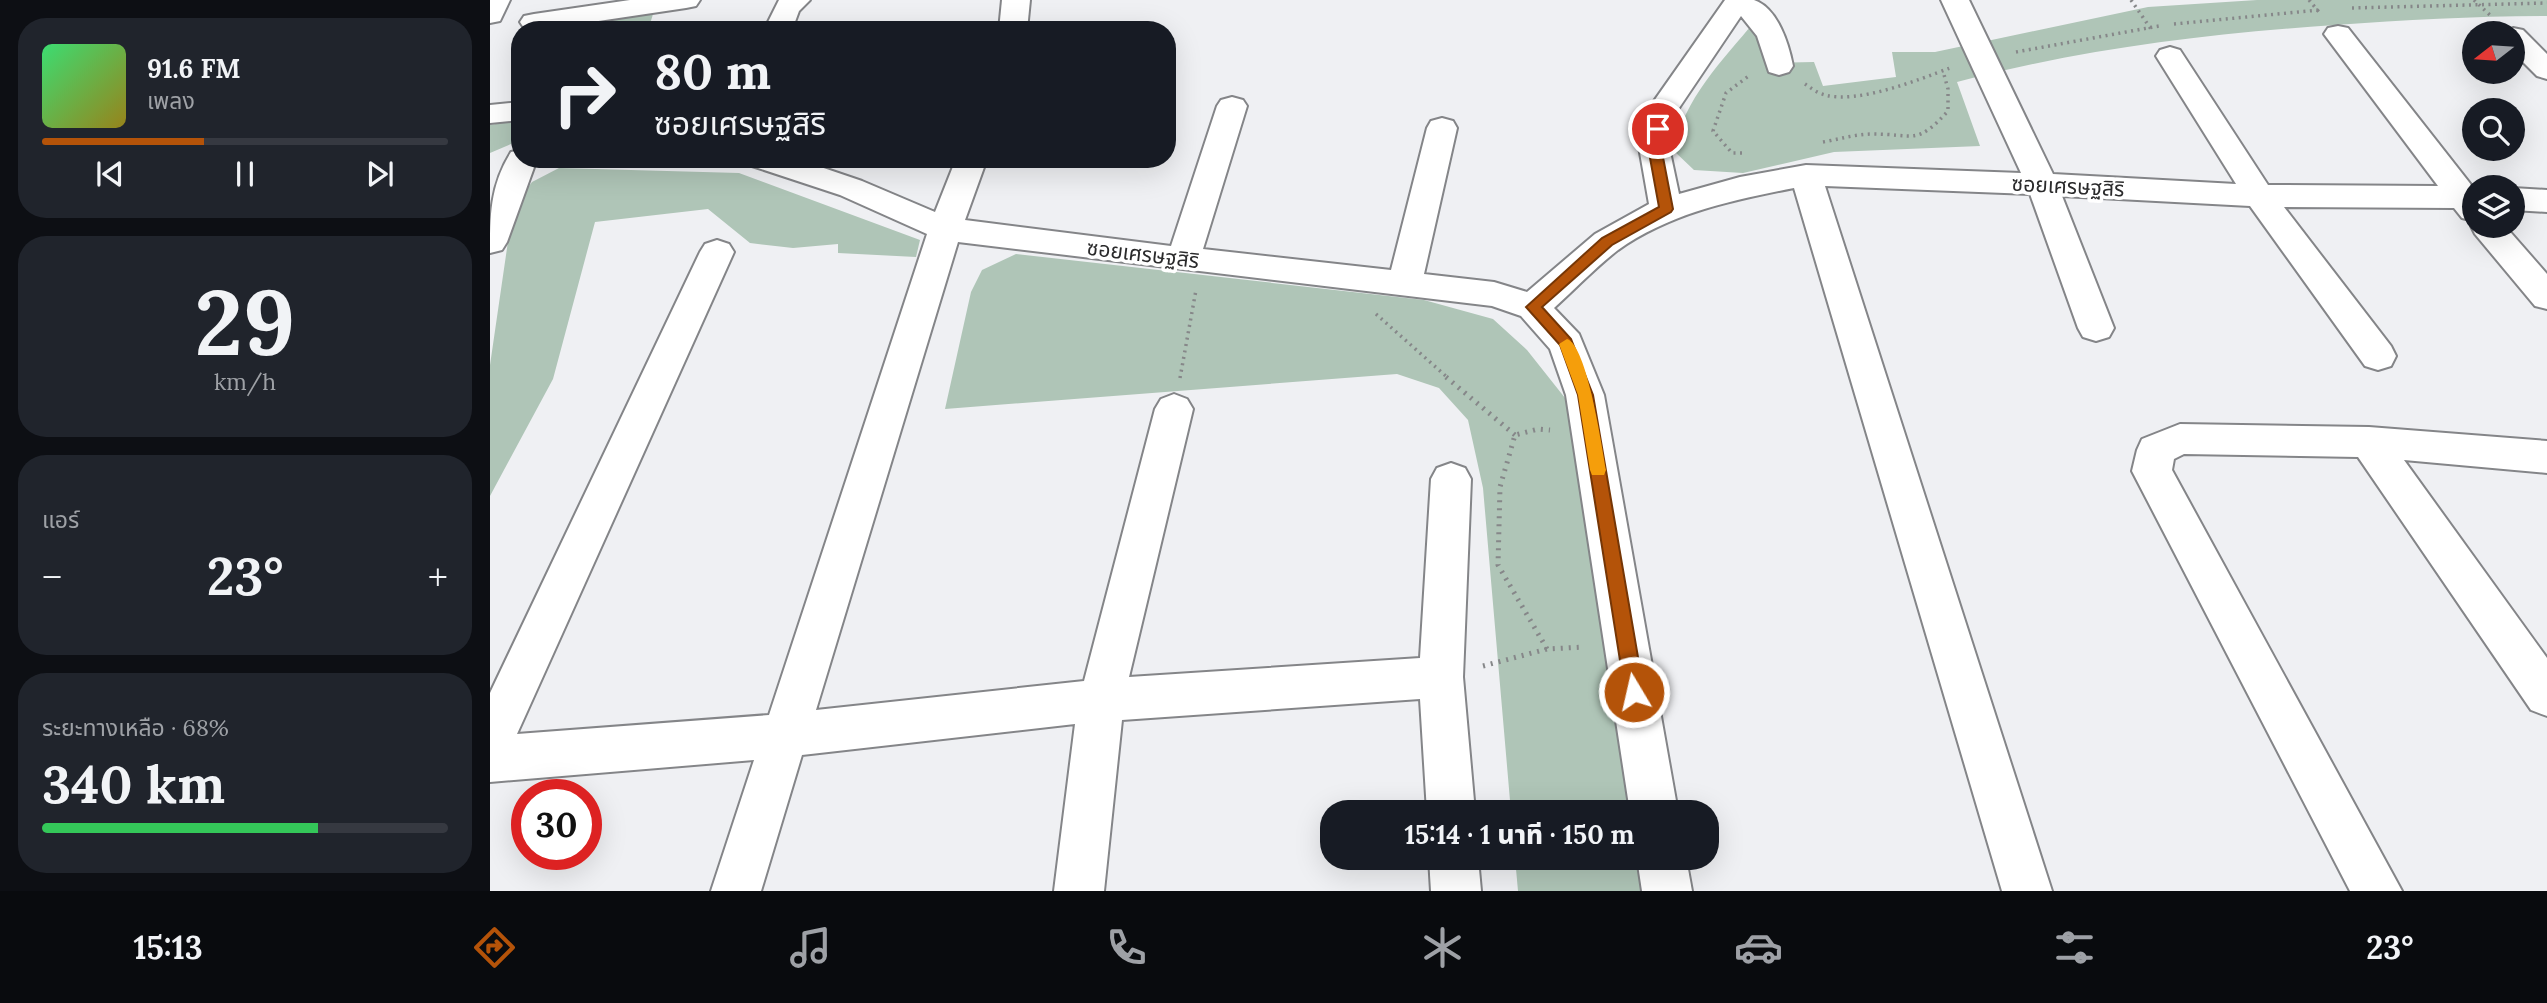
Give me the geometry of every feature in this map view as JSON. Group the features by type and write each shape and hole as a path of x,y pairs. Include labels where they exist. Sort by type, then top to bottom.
{"street":[{"path":"490,15 496,0"},
{"path":"538,16 685,0"},
{"path":"780,21 796,0"},
{"path":"1014,21 1016,0"},
{"path":"1955,0 2042,184 2096,328"},
{"path":"1666,209 1654,147 1662,111 1738,1 1763,19 1775,40 1779,72"},
{"path":"2336,17 2462,191"},
{"path":"2525,49 2547,70"},
{"path":"2170,56 2259,196 2378,356"},
{"path":"1198,276 1232,106"},
{"path":"490,114 511,112"},
{"path":"1405,284 1442,128"},
{"path":"490,167 511,157"},
{"path":"1814,159 2027,891"},
{"name":"ซอยเศรษฐสิริ","path":"1533,307 1607,242 1666,209 1740,188 1814,159 2042,184 2259,196 2462,202"},
{"path":"490,242 519,168"},
{"name":"ซอยเศรษฐสิริ","path":"790,168 851,188 945,229 1198,276 1405,284 1494,294 1533,307 1566,343 1585,395 1652,800"},
{"path":"736,891 945,229 969,168"},
{"path":"2525,200 2547,201"},
{"path":"2497,238 2547,297"},
{"path":"490,743 717,252"},
{"path":"1079,891 1101,700 1174,409"},
{"path":"2377,891 2152,471 2156,450 2179,439 2369,442 2547,457"},
{"path":"2369,442 2547,695"},
{"path":"1450,800 1441,677 1451,479"},
{"path":"490,759 787,735 1101,700 1441,677"},
{"path":"1455,870 1456,891"},
{"path":"1664,870 1667,891"}],"path":[{"path":"2131,0 2170,56"},
{"path":"1745,153 1731,153 1713,131 1726,93 1750,75 1779,72 1826,97 1863,93 1907,83 1984,58 2150,27 2547,3"},
{"path":"1814,159 1861,134 1910,139 1934,128 1948,111 1948,89 1943,71"},
{"path":"1174,409 1198,276"},
{"path":"1364,312 1376,313 1392,331 1515,435"},
{"path":"1515,435 1538,429 1592,432"},
{"path":"1515,435 1500,487 1498,565 1547,649"},
{"path":"1441,677 1547,649 1626,643"}],"green space":[{"path":"2257,0 2547,0 2547,16 2415,20 2239,33 2144,44 2004,70 1957,82 1980,146 1834,152 1743,173 1694,170 1674,151 1686,114 1695,97 1755,21 1766,63 1814,62 1823,86 1896,77 1892,52 1935,52 2148,7"},
{"path":"654,11 651,21 587,21"},
{"path":"511,123 511,144 490,153 490,125"},
{"path":"559,168 739,173 920,240 916,257 838,253 838,244 793,248 750,243 708,209 595,222 553,379 490,496 490,365 513,207 532,182"},
{"path":"1016,254 1424,300 1493,319 1527,350 1569,403 1629,800 1510,800 1483,488 1468,420 1439,388 1397,374 945,409 971,292 982,270"},
{"path":"1516,870 1640,870 1643,891 1518,891"}],"slow traffic":[{"path":"1567,344 1585,395 1598,470"}],"route":[{"path":"1634,692 1585,395 1566,343 1533,307 1607,242 1666,209 1654,147 1658,129"}]}
